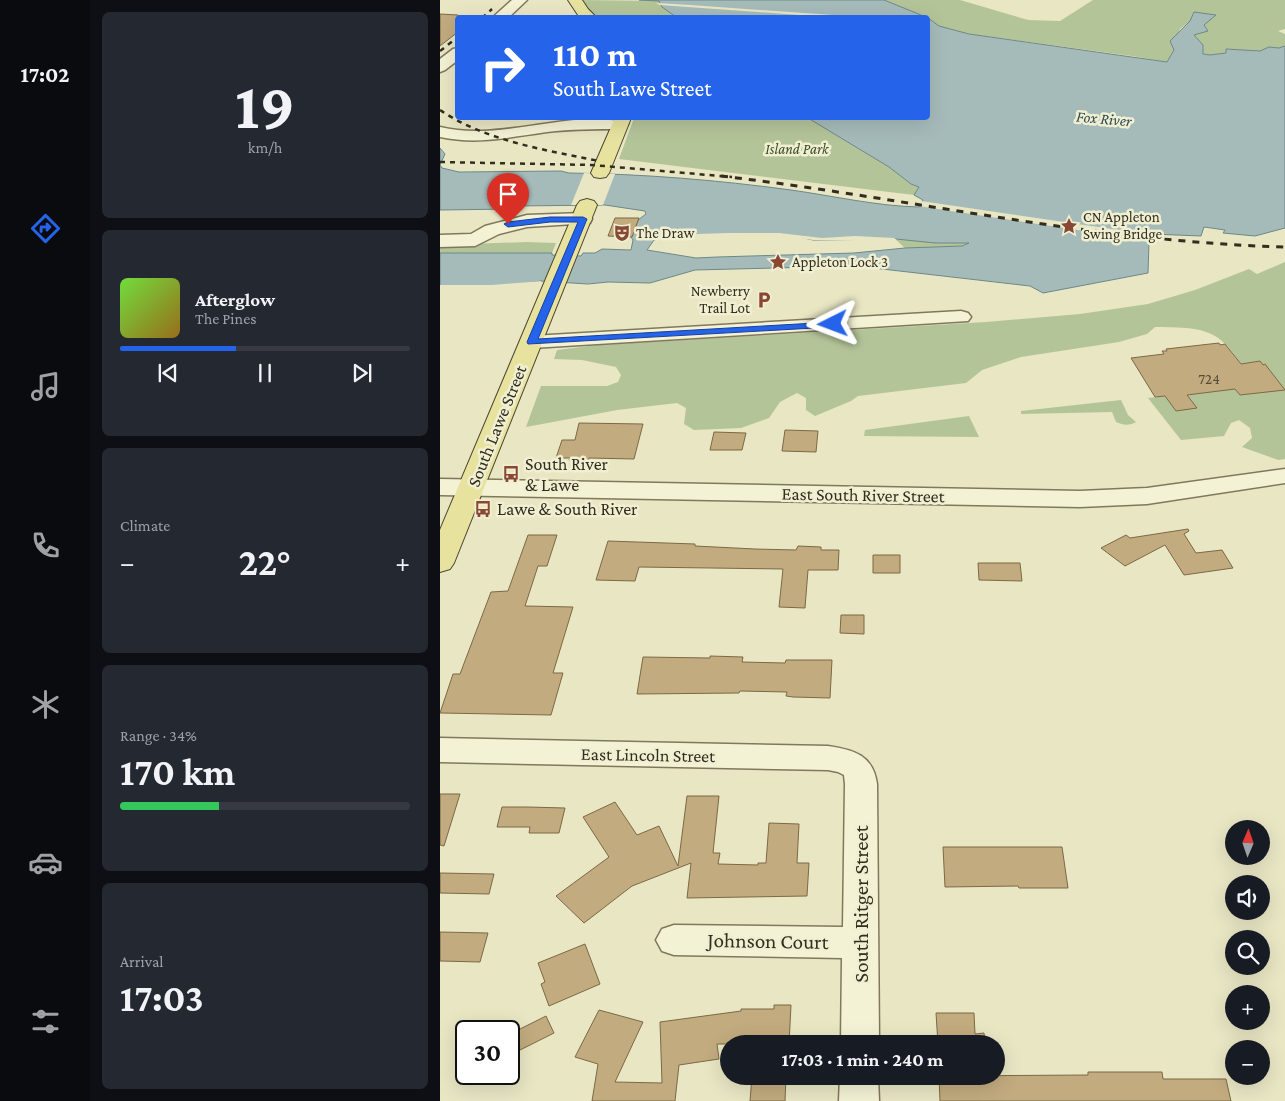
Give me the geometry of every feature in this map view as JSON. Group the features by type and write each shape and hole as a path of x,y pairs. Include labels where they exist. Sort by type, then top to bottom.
{"main road":[{"path":"575,0 586,15"},
{"path":"600,174 622,121"},
{"name":"South Lawe Street","path":"440,563 585,212"}],"street":[{"path":"502,15 520,0"},
{"path":"440,67 455,54"},
{"path":"440,132 457,136 486,137 560,126 622,121"},
{"path":"440,241 475,240 492,230 527,221 585,212"},
{"path":"532,342 961,317"},
{"name":"East South River Street","path":"440,487 1080,498 1147,496 1285,476"},
{"name":"East Lincoln Street","path":"440,750 828,758 845,761 854,766"},
{"name":"South Ritger Street","path":"854,766 860,774 861,784 860,1035"},
{"name":"Johnson Court","path":"674,940 861,943"},
{"path":"859,1085 859,1101"}],"green space":[{"path":"583,0 659,1 662,7 673,15 595,15 588,9"},
{"path":"884,0 960,0 1028,20 1060,21 1093,0 1285,0 1285,29 1278,31 1285,34 1285,46 1279,48 1269,47 1260,51 1226,49 1226,53 1203,54 1193,35 1208,31 1204,25 1190,21 1180,29 1174,50 1167,62 969,34 939,26 930,19 930,15 921,15"},
{"name":"Island Park","path":"633,120 811,120 889,167 911,184 919,187 914,195 619,159"},
{"path":"912,237 989,244 907,250 894,238"},
{"path":"556,243 552,253 440,253 440,245"},
{"path":"1285,262 1285,459 1278,460 1242,447 1252,438 1250,428 1239,420 1231,423 1224,436 1181,440 1148,398 1235,389 1241,395 1283,390 1267,367 1258,363 1241,364 1223,342 1208,333 1191,328 1155,327 1147,334 1119,342 1021,357 982,370 966,383 858,396 851,401 815,416 806,410 806,398 797,393 780,402 769,418 741,428 694,430 684,424 686,408 677,403 617,410 526,427 541,386 607,386 618,382 621,375 616,367 582,360 554,359 557,350 598,345 986,322 1080,314 1148,304 1195,290 1249,269 1257,274"},
{"path":"1121,400 1128,415 1136,422 1126,425 1116,422 1112,412 1021,414 1021,411"},
{"path":"969,416 979,437 864,436 865,430"}],"water":[{"path":"639,0 884,0 921,15 673,15 662,7 659,1"},
{"name":"Fox River","path":"1194,12 1216,15 1204,25 1208,31 1194,35 1203,45 1203,54 1226,53 1226,49 1260,51 1269,47 1279,48 1285,46 1285,228 1255,236 1223,233 1225,230 1204,227 1201,236 1152,234 1149,242 1148,273 1043,293 1030,286 856,266 695,270 650,283 608,282 588,284 541,281 496,287 440,287 440,253 552,253 552,255 581,256 583,253 595,253 602,249 631,250 633,240 631,237 638,220 646,214 645,211 605,205 514,206 512,209 440,210 440,165 442,168 459,172 561,171 569,173 708,180 791,190 871,203 919,207 923,200 914,195 919,187 911,184 889,167 811,120 930,120 930,19 939,26 969,34 1167,62 1174,50 1170,41 1190,21","holes":["676,236 795,236 813,240 896,239 935,243 969,243 962,246 905,248 854,253 696,258 647,250 654,240"]},
{"path":"440,148 445,154 440,165"}],"pier":[{"path":"656,3 833,15 798,15 660,5"},
{"path":"584,173 615,174 603,205 571,205"},
{"name":"CN Appleton Swing Bridge","path":"921,201 1153,235 1151,241 918,206"},
{"path":"779,233 822,238 855,236 894,238 897,240 813,240 790,237 744,237 678,238 657,241 654,238 666,235"},
{"path":"541,281 539,285 521,287 440,290 440,285 492,285"}],"building":[{"path":"440,14 458,15 455,15 455,34 440,46"},
{"path":"615,218 639,218 632,237 608,236"},
{"path":"1219,343 1220,345 1225,344 1241,364 1260,361 1263,365 1265,364 1285,390 1240,395 1235,389 1187,395 1197,408 1176,411 1165,396 1155,397 1131,358 1164,354 1162,351 1167,351 1166,349"},
{"path":"579,423 643,424 634,459 589,458 588,461 556,458 562,440 575,440"},
{"path":"785,430 818,431 816,452 782,451"},
{"path":"714,432 746,433 742,450 710,450"},
{"path":"1188,529 1189,531 1184,534 1196,553 1222,550 1233,568 1184,575 1165,545 1125,566 1101,548 1126,535 1130,538"},
{"path":"528,535 557,535 547,566 538,566 525,606 573,607 553,673 563,673 551,715 440,713 453,674 460,674 491,592 508,591"},
{"path":"608,541 695,544 695,546 755,549 796,550 798,546 821,547 821,550 839,550 838,570 808,570 805,608 779,607 783,569 639,567 635,581 596,580"},
{"path":"873,555 900,555 900,573 873,573"},
{"path":"978,563 1020,563 1022,581 979,580"},
{"path":"841,615 864,615 864,634 840,633"},
{"path":"710,656 743,657 742,662 785,663 786,660 832,660 830,698 786,696 787,692 740,691 739,693 637,694 643,657 710,658"},
{"path":"440,794 460,794 444,846 440,845"},
{"path":"687,796 719,796 713,853 720,853 718,864 758,865 758,863 766,863 769,823 799,824 797,863 809,863 807,896 687,898 691,863 632,886 584,923 556,896 609,857 583,817 615,802 637,835 659,826 678,866"},
{"path":"502,807 565,808 559,833 529,833 530,827 497,827"},
{"path":"943,847 1062,847 1068,888 1019,888 1018,886 945,887"},
{"path":"440,873 494,874 489,894 440,893"},
{"path":"440,932 488,933 480,962 440,961"},
{"path":"585,944 600,984 549,1006 541,984 545,982 538,963"},
{"path":"774,1005 791,1005 789,1035 720,1035 720,1044 717,1044 719,1059 679,1065 675,1101 592,1101 598,1064 575,1057 599,1010 643,1022 615,1082 662,1083 660,1022 741,1011 741,1009 774,1009"},
{"path":"936,1013 974,1013 975,1034 984,1033 984,1035 937,1035"},
{"path":"546,1016 554,1033 520,1050 520,1029"},
{"path":"1088,1072 1162,1072 1163,1079 1225,1079 1225,1085 1227,1085 1231,1101 940,1101 939,1085 1005,1085 1005,1076 1088,1075"},
{"path":"751,1085 786,1085 785,1101 750,1101"}],"railway":[{"path":"485,15 492,9"},
{"path":"440,51 455,39"},
{"path":"440,110 455,119"},
{"path":"456,120 477,130 516,143 599,161"},
{"path":"440,162 592,165 722,176"},
{"path":"722,176 732,177"},
{"path":"722,176 1143,237 1285,247"}],"place":[{"name":"CN Appleton Swing Bridge","path":"1069,226"},
{"name":"The Draw","path":"622,233"},
{"name":"Appleton Lock 3","path":"778,262"},
{"name":"Newberry Trail Lot","path":"764,300"},
{"name":"South River & Lawe","path":"511,474"},
{"name":"Lawe & South River","path":"483,509"}],"route":[{"path":"508,224 550,219 583,219 554,284 532,342 833,324"}]}
